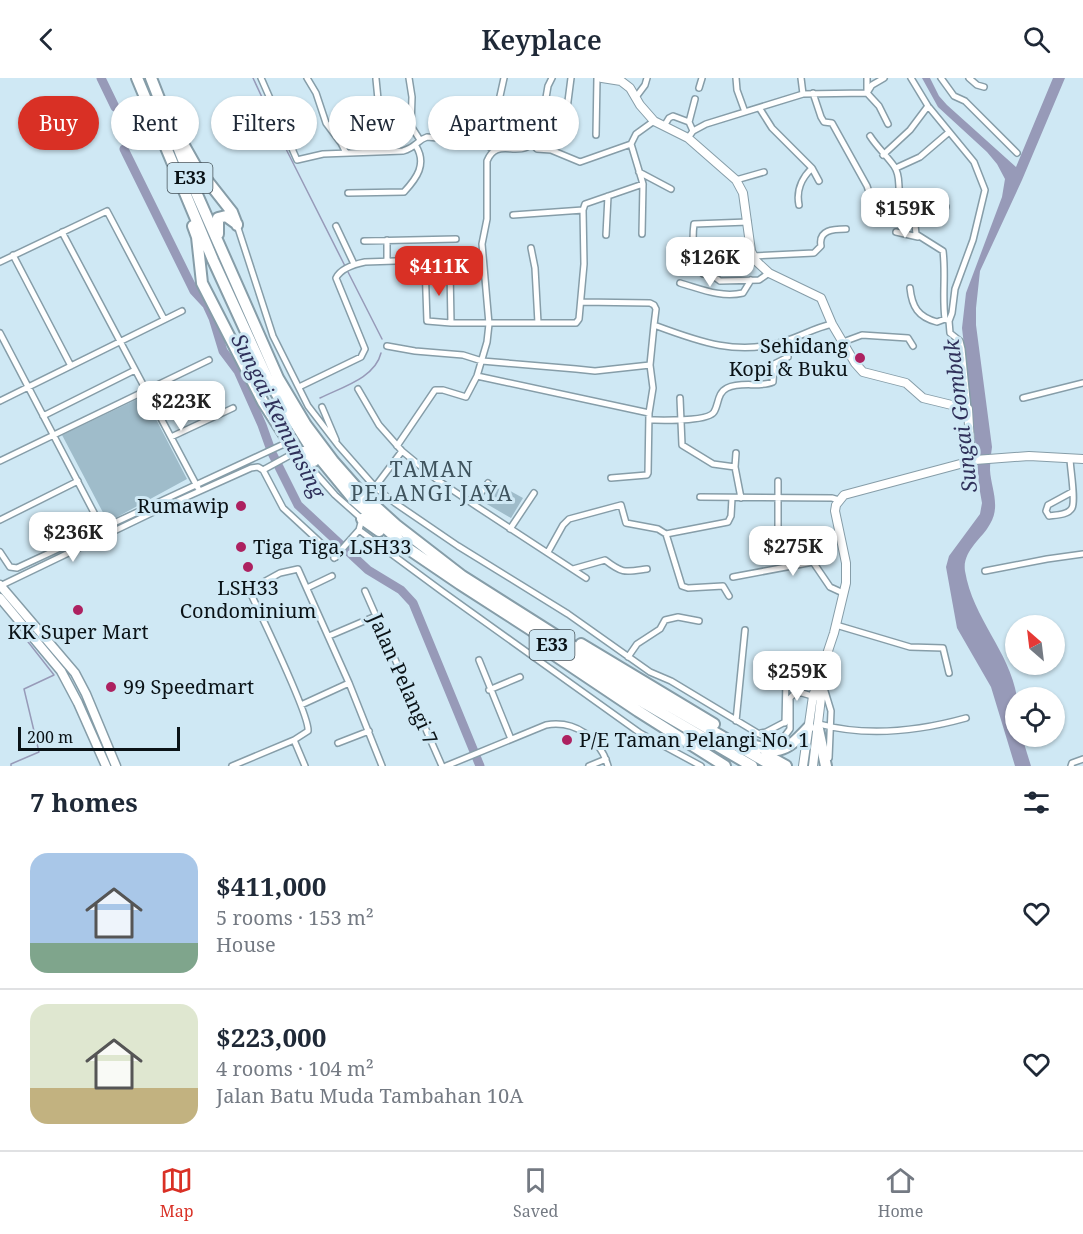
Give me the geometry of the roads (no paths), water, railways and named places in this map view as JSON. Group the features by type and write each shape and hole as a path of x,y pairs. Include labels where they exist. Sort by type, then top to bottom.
{"highway":[{"name":"E33","path":"137,78 145,96"},
{"name":"E33","path":"151,78 158,96"},
{"path":"165,150 197,237 202,283 263,402 292,447 289,456"},
{"name":"E33","path":"167,150 213,260 268,380 309,445 355,501 388,533 459,584 752,766"},
{"name":"E33","path":"179,150 278,378 306,425 363,495 443,563 648,700 773,766"},
{"path":"186,150 195,165 232,212 237,225"},
{"path":"218,241 216,224 218,218 226,216 237,225"},
{"path":"289,456 301,451 307,454 343,495 350,501 355,501"},
{"path":"360,525 388,533"},
{"path":"459,584 479,602 589,678 726,766"},
{"path":"482,589 513,603 786,766"},
{"path":"743,742 766,749 782,750 791,746 815,727 828,766"}],"main road":[{"path":"0,585 76,678 116,766"},
{"path":"0,598 61,671 74,694 106,766"},
{"path":"61,671 76,678"},
{"path":"74,694 76,678"}],"street":[{"path":"261,78 297,160 321,154 403,151 428,137"},
{"path":"307,78 316,93 326,123 341,142 346,153"},
{"path":"348,193 404,192 421,168 418,143 411,126 410,78"},
{"path":"500,96 504,78"},
{"path":"547,96 552,78"},
{"path":"569,96 571,78"},
{"path":"596,135 597,78"},
{"path":"602,78 622,79 654,122 690,134 736,180 743,193 753,256 769,273 821,298 832,324 855,363 863,372 906,383 923,398 968,410"},
{"path":"636,97 647,78"},
{"path":"699,88 702,78"},
{"path":"736,78 737,90 745,112"},
{"path":"801,78 803,94"},
{"path":"867,78 867,93 879,106 888,124"},
{"path":"867,93 872,86 884,78"},
{"path":"910,288 915,310 920,316 937,322 947,320 952,313 957,284 973,240 985,190 974,162 948,133 911,78"},
{"path":"940,78 954,96 965,100 1017,153"},
{"path":"969,78 977,86 984,87"},
{"path":"376,79 382,140 393,152"},
{"path":"813,93 821,117 825,122 832,123 867,186 868,192"},
{"path":"690,134 706,124 803,94 867,93"},
{"path":"690,134 689,122 694,99"},
{"path":"883,155 910,130 928,106"},
{"path":"760,109 783,140 812,168 819,181"},
{"path":"664,126 673,116 689,122"},
{"path":"642,234 643,184 631,144 636,134 654,122"},
{"path":"896,168 920,157 948,133"},
{"path":"870,136 883,155 896,168 899,195 904,202 913,207 929,203 946,207"},
{"path":"551,150 580,162 631,144"},
{"path":"397,446 435,390 441,389 466,397 477,376 489,324 482,244 487,219 487,161 495,150"},
{"path":"800,205 798,191 800,184 812,168"},
{"path":"639,172 671,189"},
{"path":"736,180 764,172"},
{"path":"425,264 426,320 489,324 576,322 579,319 584,264 583,210 585,204 643,184"},
{"path":"606,235 608,196"},
{"path":"913,207 916,234 919,238"},
{"path":"513,215 583,210"},
{"path":"0,262 106,211 164,319"},
{"path":"748,222 694,224 693,246 700,270 703,274 712,275 720,281 759,280 769,273"},
{"path":"237,225 273,336 299,387 321,424 375,487 458,546 585,625 628,657 771,739 783,737 790,729 786,680"},
{"path":"336,226 353,265"},
{"path":"753,256 814,253 821,246 822,235 832,229 846,229"},
{"path":"62,232 199,491"},
{"path":"896,232 919,238 943,251 946,271 943,298 950,333 960,341 962,349 973,460"},
{"path":"364,241 456,239"},
{"path":"387,240 387,261"},
{"path":"531,248 535,268 538,323"},
{"path":"13,255 71,366"},
{"path":"299,387 362,357 364,353 365,349 336,278 340,272 353,265 387,261 456,260"},
{"path":"450,270 451,323"},
{"path":"945,279 957,284"},
{"path":"680,283 717,294 735,295 743,293 751,280"},
{"path":"581,302 650,303 656,309 650,365 652,388 648,475 611,478"},
{"path":"0,401 182,311"},
{"path":"654,325 704,343 732,348 784,342 816,327 832,324"},
{"path":"0,333 102,528"},
{"path":"843,342 862,335 908,338 913,346"},
{"path":"477,376 649,417 682,420 712,415 718,397 727,388 760,386 773,382 774,364 788,357 784,342"},
{"path":"387,346 463,355 482,360 595,370 650,365"},
{"path":"0,461 209,360"},
{"path":"43,416 135,370"},
{"path":"1023,398 1083,383"},
{"path":"358,389 379,424 402,451 436,479 586,578"},
{"path":"680,398 682,446 713,464 735,467"},
{"path":"322,407 338,445"},
{"path":"171,437 233,408"},
{"path":"0,552 10,567 17,568 284,444"},
{"path":"375,487 402,451"},
{"path":"736,453 735,467 741,498"},
{"path":"0,585 251,468 265,468 289,456 303,459 360,525 442,592 640,733 701,766"},
{"path":"813,766 815,727 813,696 825,665 836,625 843,593 846,563 835,511 839,500 849,492 973,460 1003,457 1083,459"},
{"path":"1070,458 1073,505 1071,510 1063,514 1049,516 1046,511 1048,505 1072,492"},
{"path":"265,468 283,508 336,556 351,540 360,525"},
{"path":"0,520 78,482"},
{"path":"778,482 778,532"},
{"path":"473,504 488,483"},
{"path":"510,529 534,493"},
{"path":"700,497 832,498 839,500"},
{"path":"666,534 728,522 731,516 732,498"},
{"path":"548,552 563,525 569,519 619,505 622,507 626,523 658,529 666,534 682,586 688,588 723,586 729,596"},
{"path":"986,571 1083,554"},
{"path":"573,569 605,560 616,569 627,572 647,569"},
{"path":"733,577 813,562 830,587 843,593"},
{"path":"232,766 245,764 251,758 305,735 309,730 301,705 249,590 280,573 298,569 329,636 382,766"},
{"path":"307,588 332,576"},
{"name":"Jalan Pelangi 7","path":"365,591 444,766"},
{"path":"329,636 376,616"},
{"path":"628,657 637,644 660,629 665,620 678,617 699,621"},
{"path":"836,625 910,647 943,648 949,673"},
{"path":"736,721 746,630"},
{"path":"478,660 511,739"},
{"path":"803,766 822,699 825,665"},
{"path":"489,690 520,677"},
{"path":"301,705 349,683"},
{"path":"823,686 831,711 828,766"},
{"path":"788,721 790,698 795,693 822,699"},
{"path":"815,727 830,726 864,732 933,727 966,718"},
{"path":"759,734 788,721"},
{"path":"444,766 556,723 568,725 591,737 599,746 608,766"},
{"path":"338,743 369,731"},
{"path":"294,740 305,766"},
{"path":"251,758 254,766"},
{"path":"589,766 606,759"},
{"path":"1071,766 1072,763 1083,759"}],"waterway":[{"name":"Sungai Kemunsing","path":"101,78 111,99"},
{"path":"253,78 345,266"},
{"name":"Sungai Kemunsing","path":"124,150 194,291 207,305 223,351 238,371 272,453 298,505 368,570 401,590 413,603 480,766"},
{"path":"347,270 382,339"},
{"path":"320,398 365,375 378,362 381,353"},
{"path":"11,766 39,752 24,689 54,675 25,638"}],"place":[{"name":"Sehidang Kopi & Buku","path":"860,358"},
{"name":"Rumawip","path":"241,506"},
{"name":"Tiga Tiga, LSH33","path":"241,547"},
{"name":"LSH33 Condominium","path":"248,567"},
{"name":"KK Super Mart","path":"78,610"},
{"name":"99 Speedmart","path":"111,687"},
{"name":"P/E Taman Pelangi No. 1","path":"567,740"}],"district":[{"name":"TAMAN PELANGI JAYA","path":"432,482"}],"water label":[{"name":"Sungai Gombak","path":"961,416"}]}
